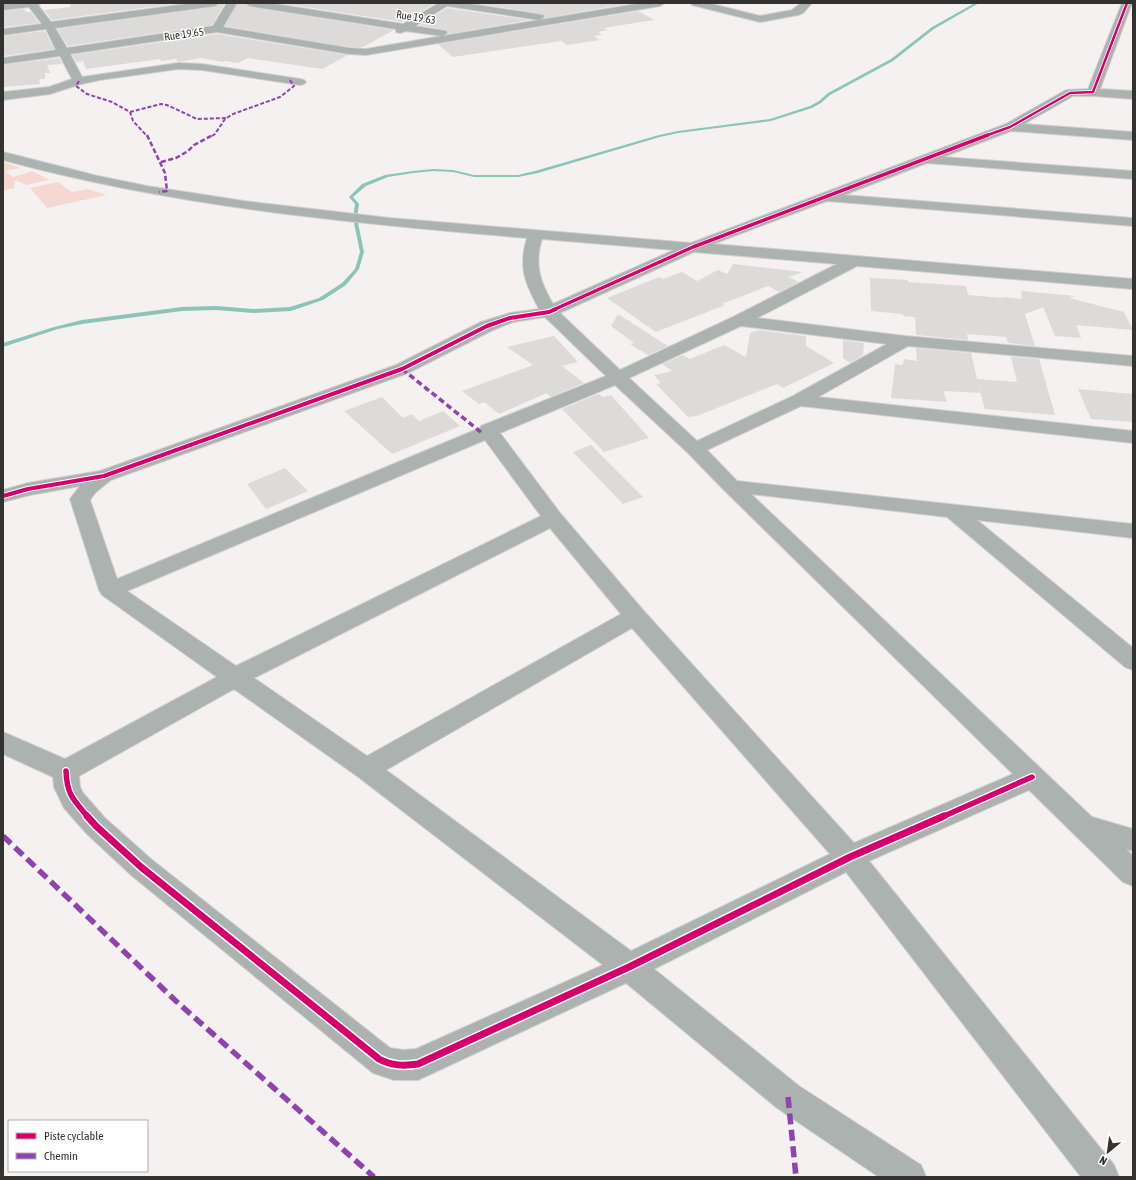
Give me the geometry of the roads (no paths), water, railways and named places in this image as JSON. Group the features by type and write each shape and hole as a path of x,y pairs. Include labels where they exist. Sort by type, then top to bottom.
{"street":[{"path":"32,3 49,26 79,81"},
{"path":"3,8 36,3"},
{"path":"3,32 215,3"},
{"path":"217,29 232,3"},
{"name":"Rue 19.63","path":"250,3 460,36"},
{"path":"366,52 404,27 446,3 558,19"},
{"name":"Rue 19.65","path":"3,61 217,29 349,51 366,52 651,3"},
{"path":"696,3 715,9 760,19 794,13 799,11 807,3"},
{"path":"1093,92 1127,3"},
{"path":"3,96 50,90 79,81 188,65 300,82"},
{"path":"3,496 28,489 104,476 402,369 487,326 510,318 549,312 693,246 1010,127 1070,93 1093,92 1133,96"},
{"path":"1010,127 1133,136"},
{"path":"3,156 66,173 159,192 241,206 390,222 693,246 854,262 1133,284"},
{"path":"923,160 1133,176"},
{"path":"826,197 1133,222"},
{"path":"536,234 529,259 530,272 549,312 695,449 1133,874"},
{"path":"110,590 488,430 618,377 739,321 854,262"},
{"path":"739,321 905,341 1133,361"},
{"path":"695,449 799,400 905,341"},
{"path":"799,400 1133,437"},
{"path":"488,430 553,518 635,616 850,857 1102,1177"},
{"path":"104,476 89,488 80,500 110,590 366,769 629,967 788,1097 909,1177"},
{"path":"732,486 1133,531"},
{"path":"952,510 1133,661"},
{"path":"66,771 236,678 553,518"},
{"path":"366,769 635,616"},
{"path":"3,742 23,753 66,771"},
{"path":"66,771 67,787 73,800 102,832 141,867 379,1059 389,1065 402,1066 418,1064 629,967 850,857 1032,777"},
{"path":"1084,826 1133,840"}],"waterway":[{"path":"3,345 56,328 82,322 182,309 216,308 253,311 291,309 321,299 344,284 357,269 362,252 355,218 357,204 351,197 364,185 387,176 433,170 453,171 474,176 518,176 659,136 678,132 771,120 811,107 820,102 829,94 892,60 933,28 977,3"}]}
